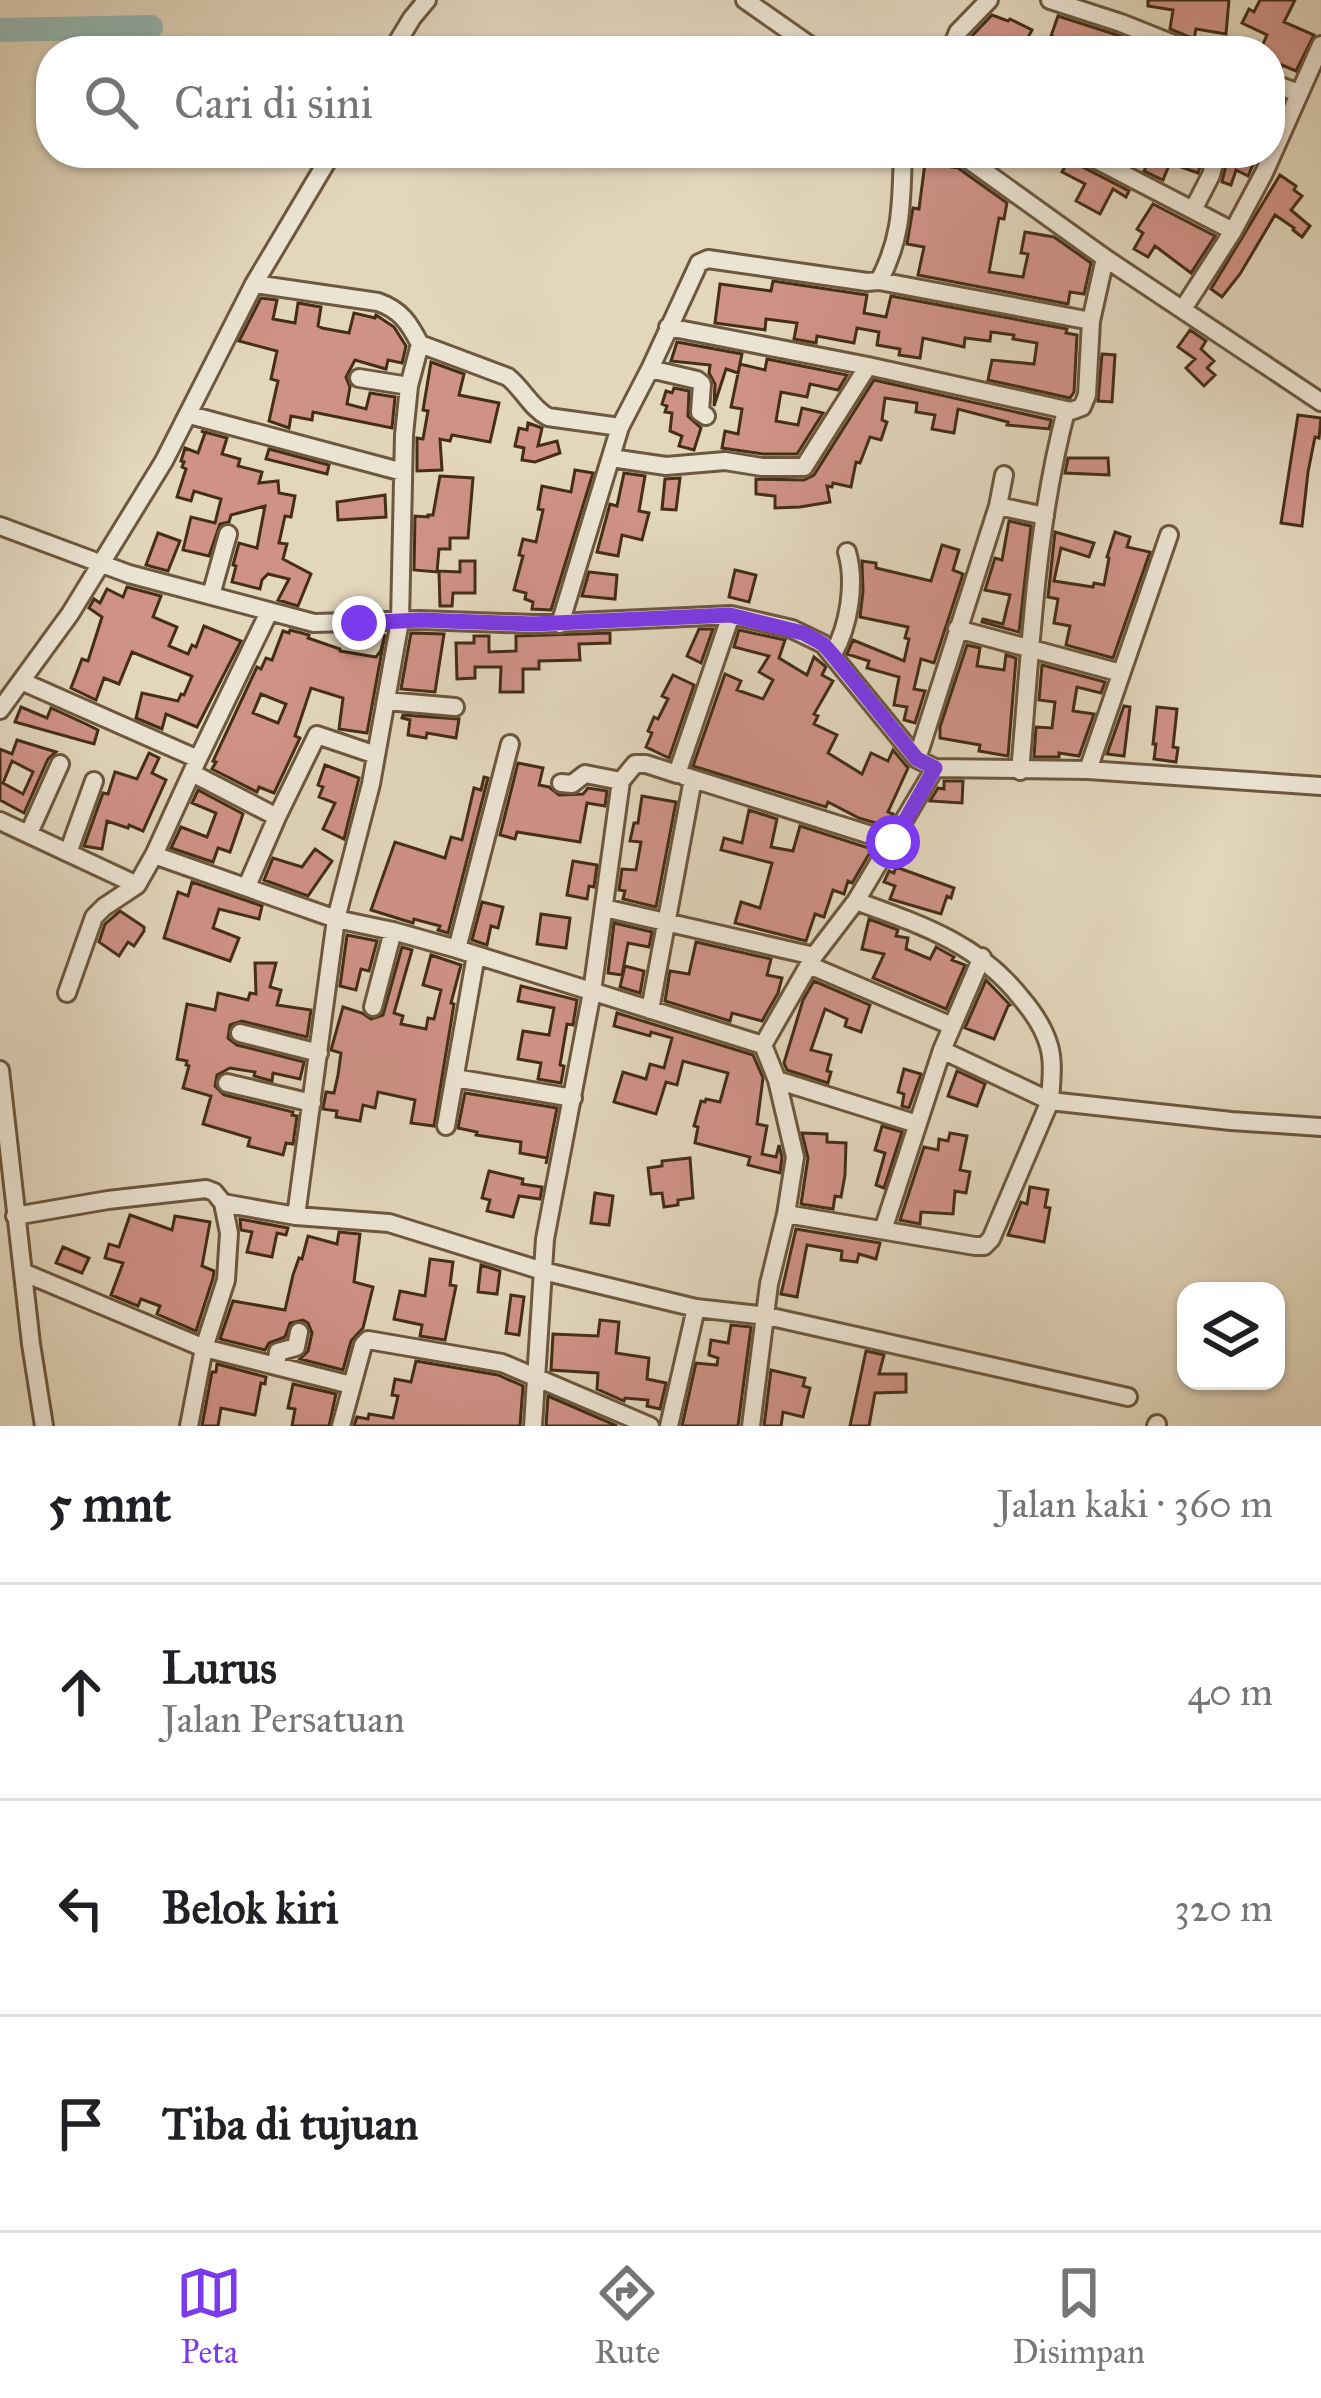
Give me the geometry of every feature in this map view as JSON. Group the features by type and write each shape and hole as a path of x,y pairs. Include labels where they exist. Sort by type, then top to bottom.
{"street":[{"path":"401,36 427,0"},
{"path":"745,0 797,36"},
{"path":"956,36 989,0"},
{"path":"1050,0 1154,36"},
{"path":"1285,124 1321,44"},
{"path":"1285,88 1298,93"},
{"path":"0,710 102,564 190,415 254,284 323,168"},
{"path":"879,280 893,255 903,168"},
{"path":"982,168 1105,258 1321,402"},
{"path":"1112,168 1233,231"},
{"path":"1192,210 1213,168"},
{"path":"1184,309 1266,168"},
{"path":"668,327 1066,411 1082,407 1087,395 1091,321 1105,258"},
{"path":"560,623 620,427 699,263 708,259 879,280 1091,321"},
{"path":"254,284 394,308 420,344 508,377 548,417 620,427"},
{"path":"296,1216 336,919 376,755 400,621 409,386 420,344"},
{"path":"610,458 666,466 725,460 804,467 868,366"},
{"path":"650,369 702,384 698,405 706,416"},
{"path":"358,378 409,386"},
{"path":"1020,770 1045,516 1066,411"},
{"path":"190,415 403,472"},
{"path":"917,759 1004,475"},
{"path":"998,506 1045,516"},
{"path":"0,526 165,584 314,622 560,623 730,615 803,633 823,644 917,759 935,768 1088,770 1321,786"},
{"path":"211,595 228,534"},
{"path":"1088,770 1169,535"},
{"path":"832,654 851,590 848,552"},
{"path":"67,992 94,917 137,885 154,855 269,612"},
{"path":"650,1010 685,777 730,615"},
{"path":"957,629 1121,674"},
{"path":"21,681 194,766 277,817"},
{"path":"386,701 455,707"},
{"path":"247,886 319,734 376,755"},
{"path":"457,949 510,744"},
{"path":"29,833 60,764"},
{"path":"533,1426 545,1239 592,992 621,781 635,764 646,764 893,842"},
{"path":"763,1045 935,768"},
{"path":"561,783 572,784 585,774 621,781"},
{"path":"68,853 94,781"},
{"path":"0,821 137,885"},
{"path":"154,855 336,919 457,949 763,1045"},
{"path":"786,1214 984,1246 1051,1101 1049,1047 1038,1020 1008,982 957,941 856,901"},
{"path":"604,908 812,960 952,1026"},
{"path":"373,1007 393,931"},
{"path":"446,1126 476,956"},
{"path":"883,1230 943,1050 982,957"},
{"path":"240,1034 319,1053"},
{"path":"751,1426 795,1157 777,1080 763,1045"},
{"path":"943,1050 1051,1101 1321,1127"},
{"path":"0,1070 44,1426"},
{"path":"455,1078 573,1098"},
{"path":"777,1080 917,1124"},
{"path":"227,1083 312,1103"},
{"path":"15,1216 197,1188 214,1192 223,1203 229,1233 226,1280 203,1348 189,1426"},
{"path":"223,1203 296,1216 388,1223 543,1270 696,1308 768,1300 1128,1397"},
{"path":"25,1273 203,1348 351,1385"},
{"path":"669,1426 696,1308"},
{"path":"276,1366 278,1352 296,1347 299,1332"},
{"path":"340,1426 368,1340 502,1364 650,1426"}],"building":[{"path":"1148,0 1229,0 1226,34 1196,29 1195,36 1187,36 1170,29 1173,10 1148,6"},
{"path":"1260,0 1295,0 1284,22 1314,35 1296,71 1285,66 1285,36 1267,36 1242,23 1249,9 1254,12"},
{"path":"992,15 1032,30 1029,36 972,36"},
{"path":"1058,16 1120,36 1051,36"},
{"path":"924,168 958,168 1007,203 1004,219 999,218 989,272 1023,277 1028,254 1021,253 1025,232 1054,237 1091,263 1084,294 1070,292 1068,304 918,275 924,247 907,244 913,208 919,209"},
{"path":"1085,168 1129,191 1126,197 1113,189 1100,214 1076,201 1085,184 1062,172"},
{"path":"1146,168 1168,168 1163,180"},
{"path":"1225,168 1251,168 1248,176 1236,170 1231,185 1222,182"},
{"path":"1280,175 1302,196 1291,210 1310,226 1302,237 1275,215 1222,297 1211,289"},
{"path":"1153,204 1215,236 1191,273 1155,246 1148,257 1134,249 1143,233 1137,229"},
{"path":"773,281 867,295 864,313 886,317 891,296 1067,329 1066,333 1077,335 1074,392 1070,398 988,380 992,360 1034,364 1037,343 1013,339 1014,335 991,332 990,341 965,338 964,347 923,338 920,358 877,345 879,332 857,328 854,343 817,336 816,343 794,339 797,323 766,319 765,330 715,323 720,284 771,291"},
{"path":"261,298 277,300 273,319 295,323 298,303 321,307 318,326 322,328 349,333 354,313 376,315 394,327 406,346 402,363 388,360 386,369 355,360 346,377 350,387 347,404 366,409 370,393 395,397 392,428 313,412 312,420 291,416 289,428 269,421 278,381 271,379 277,351 239,341"},
{"path":"1190,330 1206,341 1201,349 1214,361 1207,368 1215,375 1204,386 1186,368 1195,359 1178,347"},
{"path":"677,342 742,354 738,373 726,369 714,406 710,365 671,361"},
{"path":"1102,354 1115,355 1112,402 1098,401"},
{"path":"767,359 847,375 838,390 810,384 807,397 781,392 776,421 798,425 802,408 823,413 797,454 722,448 725,431 738,434 742,409 731,407 740,364 765,370"},
{"path":"431,362 464,374 459,395 499,403 490,442 452,435 450,441 440,439 442,470 417,471 417,438 423,439"},
{"path":"874,380 1051,420 1049,429 1007,425 958,409 954,433 932,429 935,415 916,412 917,403 885,398 882,420 887,422 881,440 870,437 860,463 856,462 851,487 833,483 827,486 830,502 800,507 775,508 775,496 756,494 756,479 804,480 814,475"},
{"path":"674,388 689,391 688,416 701,428 694,450 679,446 682,436 670,431 672,413 665,412 667,406 662,404 666,391 672,393"},
{"path":"1298,415 1321,418 1302,526 1281,523"},
{"path":"528,423 542,428 538,446 557,441 560,453 535,462 522,460 524,448 515,446 519,428 527,430"},
{"path":"201,431 227,438 222,454 240,459 238,466 262,472 259,483 278,481 279,493 295,496 279,543 287,544 283,559 311,574 298,606 278,600 289,579 268,574 260,589 232,582 239,543 257,548 265,506 231,515 229,522 220,524 209,556 183,550 191,517 215,523 221,499 194,491 191,501 177,497 186,469 181,461 185,448 198,453 205,433"},
{"path":"269,449 329,465 327,474 266,459"},
{"path":"1068,458 1108,458 1109,475 1065,473"},
{"path":"575,470 593,473 551,610 532,609 526,593 514,590 523,539 536,542 542,486 571,492"},
{"path":"624,473 645,476 639,511 649,513 642,540 622,535 618,556 597,552 610,504 617,506"},
{"path":"440,476 473,478 468,538 450,538 450,549 439,549 437,572 414,570 415,516 433,515"},
{"path":"680,478 676,510 662,509 665,479"},
{"path":"385,495 386,517 338,520 337,502"},
{"path":"1009,521 1031,526 1019,632 982,622 1003,624 1010,595 985,590 995,558 1002,560"},
{"path":"1055,532 1094,543 1089,557 1061,548 1054,581 1104,585 1115,532 1130,537 1127,547 1150,552 1113,658 1066,645 1070,626 1054,623 1058,599 1048,597"},
{"path":"158,533 180,541 168,571 146,565"},
{"path":"942,545 959,550 953,570 963,574 934,663 921,659 914,689 925,691 915,723 904,720 907,707 894,705 899,677 867,668 869,661 847,654 853,640 904,661 909,639 905,638 908,627 860,617 862,561 931,581"},
{"path":"460,561 475,561 475,593 453,593 452,606 440,606 439,571 460,572"},
{"path":"735,570 756,575 749,602 729,597"},
{"path":"589,572 617,575 615,599 582,596"},
{"path":"127,587 161,596 153,617 177,627 169,646 188,654 204,626 241,641 197,727 166,714 162,729 136,718 142,693 178,701 192,676 132,652 119,684 104,678 96,700 71,688 82,659 88,661 102,617 89,608 94,599 100,603 107,589 123,597"},
{"path":"699,629 713,629 701,663 687,656"},
{"path":"739,630 785,640 779,658 807,675 814,657 826,667 822,675 833,681 814,714 818,716 814,724 837,735 828,753 862,774 871,753 888,761 893,750 908,768 886,826 828,802 826,807 693,766 725,674 741,681 737,690 763,699 773,680 759,672 769,656 734,647"},
{"path":"283,631 309,635 340,651 376,657 385,634 367,733 339,729 343,698 311,688 295,736 300,738 274,793 259,787 257,792 212,769 213,761 257,667 261,669 266,658 272,660","holes":["261,694 286,704 278,723 253,713"]},
{"path":"411,633 444,634 435,692 401,689"},
{"path":"610,633 610,643 579,644 580,660 539,661 539,669 523,669 523,692 500,692 501,667 475,667 475,678 457,679 456,643 474,643 474,636 489,636 489,652 516,651 516,636"},
{"path":"967,645 980,648 977,666 1004,670 1006,655 1016,658 1008,756 940,738"},
{"path":"1042,665 1105,682 1101,693 1077,687 1073,711 1094,714 1079,756 1034,757 1036,727 1052,728 1055,702 1039,700"},
{"path":"673,675 694,685 669,758 646,747 654,717 658,719 668,699 662,696"},
{"path":"1124,706 1130,707 1124,756 1107,754"},
{"path":"21,707 47,718 51,708 98,730 94,744 15,722"},
{"path":"1157,707 1177,709 1176,762 1154,759"},
{"path":"403,715 459,719 456,738 408,735 410,720"},
{"path":"17,740 56,752 48,759 24,813 0,800 0,749 12,754","holes":["12,761 33,772 23,794 3,783"]},
{"path":"149,753 159,758 152,773 166,780 143,831 107,821 102,849 84,846 115,772 137,779"},
{"path":"518,763 543,768 539,785 559,795 583,794 588,788 607,791 605,806 587,803 580,842 517,832 515,839 500,835"},
{"path":"325,765 359,778 344,839 323,829 335,803 319,797"},
{"path":"484,777 488,778 448,933 438,930 440,926 371,910 395,842 445,858 451,837 462,840 474,788 481,790"},
{"path":"944,781 963,781 962,803 930,801 938,788 944,789"},
{"path":"198,790 243,814 230,852 218,848 213,862 171,848 181,827 207,837 216,813 192,803"},
{"path":"642,796 676,802 656,907 623,899 625,891 619,890 622,869 636,870 641,842 630,841"},
{"path":"749,810 777,819 771,847 793,851 800,826 872,849 844,894 833,890 824,917 815,914 806,941 735,923 741,902 760,908 772,863 721,850 724,838 742,843"},
{"path":"315,849 332,861 308,896 264,880 273,858 302,867"},
{"path":"573,861 597,865 587,899 567,895"},
{"path":"896,867 954,888 941,914 890,899 895,886 884,882"},
{"path":"192,882 262,906 259,919 219,909 213,928 239,938 230,961 164,938 178,892 188,896"},
{"path":"482,902 503,907 498,928 491,926 487,945 472,940"},
{"path":"120,911 144,931 119,956 99,942 105,924"},
{"path":"541,914 570,918 566,948 537,944"},
{"path":"869,919 908,938 906,949 930,959 936,947 965,965 946,1009 873,978 884,954 862,949"},
{"path":"614,923 652,932 649,947 628,943 622,975 608,973"},
{"path":"347,935 377,941 369,971 361,969 356,990 340,986"},
{"path":"696,942 771,959 767,975 782,978 762,1021 732,1013 730,1021 665,1001 670,971 689,974"},
{"path":"402,947 412,950 394,1013 403,1016 401,1024 426,1029 428,1018 434,1019 441,990 423,985 431,955 461,965 434,1126 411,1123 415,1100 378,1092 375,1108 363,1105 360,1121 336,1117 337,1111 323,1109 326,1092 334,1093 338,1075 341,1053 331,1050 343,1007 371,1019 383,1015"},
{"path":"255,963 276,963 270,987 281,990 277,1005 311,1010 307,1037 242,1021 230,1025 228,1038 237,1045 304,1062 300,1079 273,1073 272,1081 230,1068 217,1075 215,1086 224,1095 297,1116 293,1144 286,1143 283,1155 248,1146 250,1138 203,1124 211,1096 183,1088 189,1066 177,1059 187,1004 215,1010 218,993 248,1000 250,993 256,994"},
{"path":"625,966 644,971 640,993 620,987"},
{"path":"986,980 1010,1005 994,1039 965,1028"},
{"path":"814,981 870,1005 861,1032 825,1009 811,1050 831,1055 828,1083 787,1070 784,1063 803,1000"},
{"path":"521,986 577,1000 573,1025 567,1024 561,1083 538,1079 541,1063 518,1059 523,1031 549,1035 554,1008 518,1001"},
{"path":"617,1013 753,1055 763,1078 757,1124 767,1126 762,1154 776,1157 779,1145 780,1173 748,1165 750,1157 695,1143 701,1101 720,1102 728,1073 683,1061 677,1085 666,1082 656,1114 614,1102 623,1072 646,1079 650,1064 664,1068 672,1038 614,1026"},
{"path":"904,1069 921,1074 909,1108 902,1106 904,1094 898,1092"},
{"path":"957,1071 985,1084 977,1106 948,1096"},
{"path":"465,1093 557,1108 546,1164 547,1158 520,1153 521,1142 458,1128"},
{"path":"882,1126 902,1132 884,1188 876,1185 885,1153 875,1150"},
{"path":"802,1133 827,1134 827,1142 846,1143 841,1197 835,1196 833,1209 801,1204 808,1158"},
{"path":"950,1133 967,1136 960,1170 970,1172 966,1193 955,1191 953,1214 921,1212 920,1224 900,1220 924,1147 938,1150 939,1139 948,1141"},
{"path":"690,1158 693,1198 664,1207 662,1193 651,1194 648,1168"},
{"path":"489,1171 542,1187 540,1199 519,1196 513,1217 487,1211 490,1200 482,1198"},
{"path":"1030,1187 1048,1190 1044,1242 1008,1235 1021,1202 1027,1204"},
{"path":"595,1193 613,1196 609,1225 591,1223"},
{"path":"130,1215 172,1230 175,1216 210,1222 202,1266 214,1271 196,1331 157,1314 160,1306 141,1299 138,1306 111,1295 123,1263 105,1258 109,1244 119,1247"},
{"path":"240,1219 288,1228 286,1235 277,1233 272,1257 247,1252 252,1232 241,1230"},
{"path":"796,1229 880,1243 876,1259 859,1254 857,1262 841,1260 842,1251 807,1245 797,1297 781,1294"},
{"path":"339,1232 360,1234 354,1282 373,1287 363,1328 351,1341 343,1370 300,1359 308,1351 312,1333 303,1320 290,1323 285,1337 269,1343 265,1350 220,1339 233,1301 285,1310 308,1236 337,1244"},
{"path":"63,1247 89,1258 82,1273 56,1263"},
{"path":"430,1259 453,1262 450,1285 456,1286 445,1340 420,1336 422,1325 394,1319 400,1291 425,1296"},
{"path":"481,1265 500,1271 497,1294 478,1292"},
{"path":"511,1295 524,1297 519,1335 506,1333"},
{"path":"600,1320 619,1322 616,1353 649,1358 647,1379 666,1383 660,1409 647,1406 648,1400 624,1401 597,1389 598,1373 551,1370 553,1334 598,1336"},
{"path":"731,1325 751,1327 738,1426 682,1426 696,1363 717,1365 718,1358 709,1355 711,1340 728,1343"},
{"path":"866,1351 884,1355 879,1374 906,1374 906,1392 875,1393 869,1426 850,1426"},
{"path":"416,1361 498,1375 523,1386 520,1426 354,1426 357,1417 368,1419 369,1414 393,1418 398,1396 392,1395 395,1379 411,1382"},
{"path":"217,1364 266,1377 265,1384 261,1383 255,1415 221,1408 218,1426 202,1426 212,1372"},
{"path":"771,1370 805,1378 803,1386 810,1388 803,1417 783,1412 781,1426 764,1426"},
{"path":"293,1384 336,1394 329,1426 292,1426 295,1409 288,1408"},
{"path":"548,1396 617,1426 546,1426"}],"waterway":[{"path":"0,30 151,27"}],"route":[{"path":"359,623 533,624 712,614 792,628 823,644 917,759 935,768 893,842"}]}
